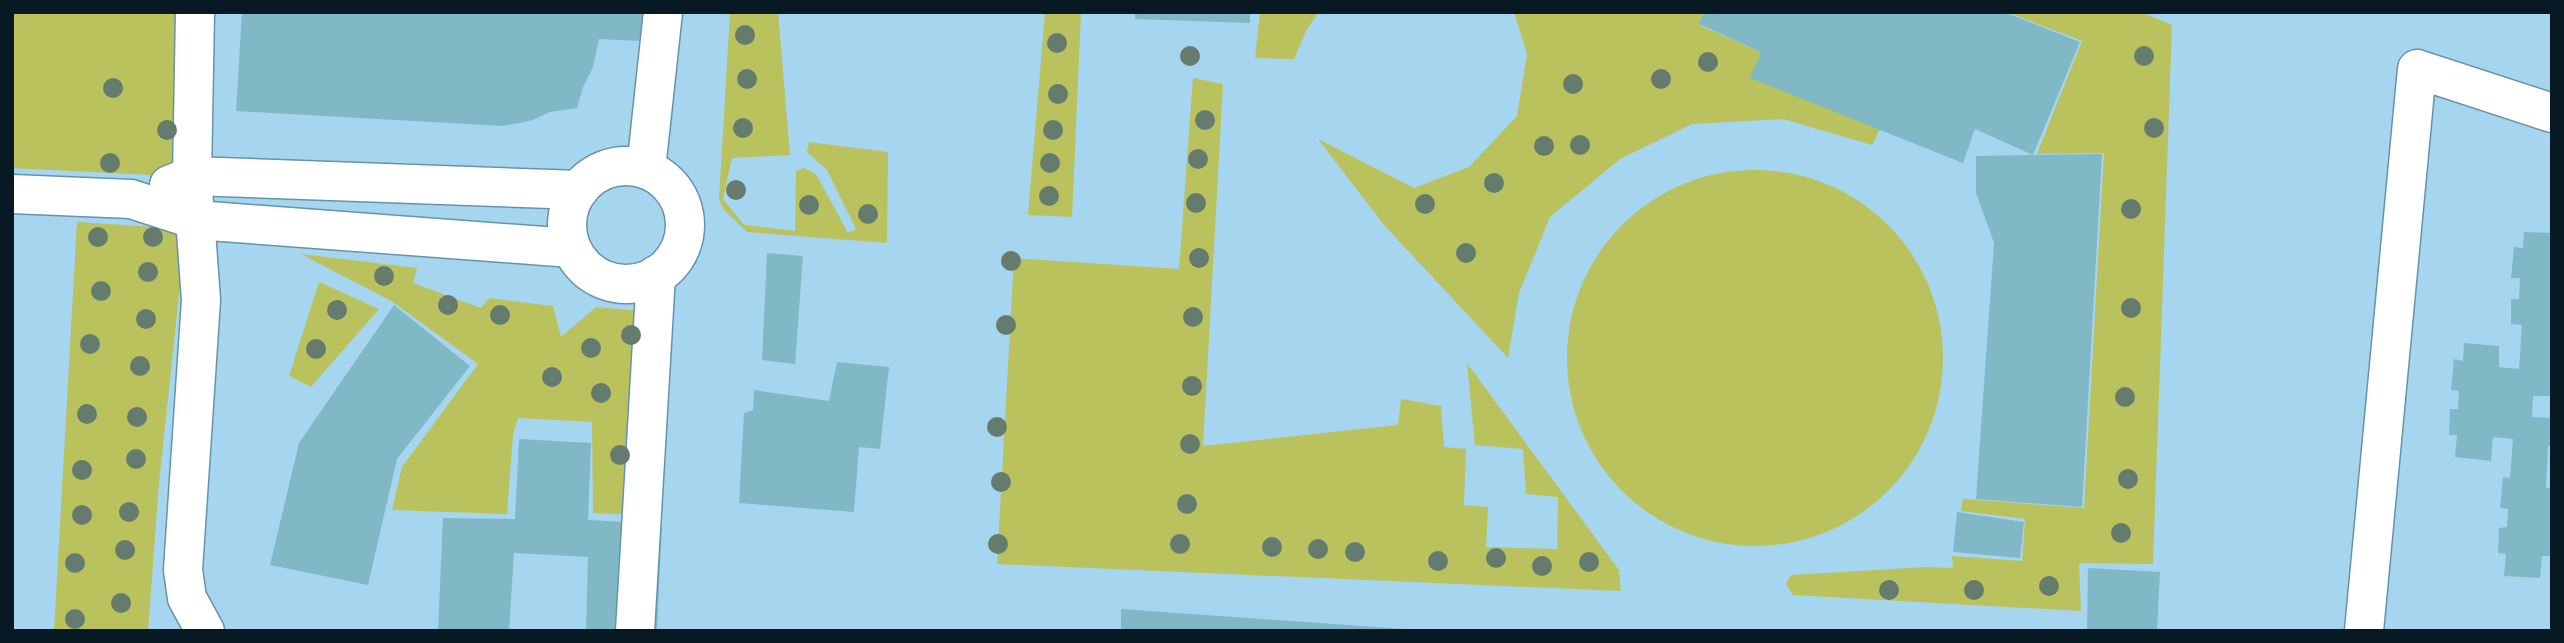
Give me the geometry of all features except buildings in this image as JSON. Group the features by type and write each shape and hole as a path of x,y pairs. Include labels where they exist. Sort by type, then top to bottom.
{"street":[{"path":"195,12 192,176 201,300 183,570 187,598 205,631"},
{"path":"646,169 663,12"},
{"path":"2364,631 2417,69 2552,113"},
{"path":"629,166 646,169 661,177 681,204 685,220 679,252 669,265 656,275 637,283 617,283 598,277 582,265 571,248 567,228 569,208 579,190 593,176 612,168 629,166"},
{"path":"131,199 192,176 579,190"},
{"path":"12,194 131,199 196,220 571,248"},
{"path":"635,631 656,275"}],"green space":[{"path":"12,12 187,12 171,176 12,168"},
{"path":"730,12 778,12 790,155 732,158 723,199 744,225 795,231 796,171 804,168 816,174 848,233 856,229 827,170 807,152 809,142 888,152 887,243 747,232 724,210 719,199"},
{"path":"1045,12 1081,12 1072,217 1028,215"},
{"path":"1260,12 1319,12 1307,29 1294,59 1255,58"},
{"path":"1514,12 1704,12 1699,25 1761,52 1751,78 1880,129 1872,145 1783,119 1692,124 1620,159 1550,217 1519,293 1508,358 1384,225 1318,139 1414,188 1469,167 1517,116 1527,54"},
{"path":"2007,12 2141,12 2172,25 2153,564 2079,563 2081,611 1793,595 1786,584 1791,575 1926,567 1953,568 1952,556 2022,561 2025,519 1961,511 1963,499 2084,508 2104,153 2037,154 2082,41"},
{"path":"1193,78 1223,84 1203,446 1398,425 1401,399 1441,406 1444,447 1466,449 1464,505 1488,507 1486,547 1557,549 1558,497 1526,494 1523,449 1475,445 1467,363 1619,570 1621,591 997,564 1014,258 1179,269"},
{"path":"1755,170 1792,174 1827,185 1859,202 1888,225 1911,254 1928,286 1939,321 1943,358 1939,395 1928,430 1911,462 1888,491 1859,514 1827,531 1792,542 1755,546 1718,542 1683,531 1651,514 1622,491 1599,462 1582,430 1571,395 1567,358 1571,321 1582,286 1599,254 1622,225 1651,202 1683,185 1718,174"},
{"path":"77,222 186,229 159,483 148,631 54,631"},
{"path":"301,254 417,268 413,283 481,308 489,298 553,306 561,337 596,307 663,313 671,326 659,516 593,513 592,422 518,418 513,435 507,514 392,510 402,467 478,364 393,302"},
{"path":"319,282 379,309 311,387 289,376"}]}
